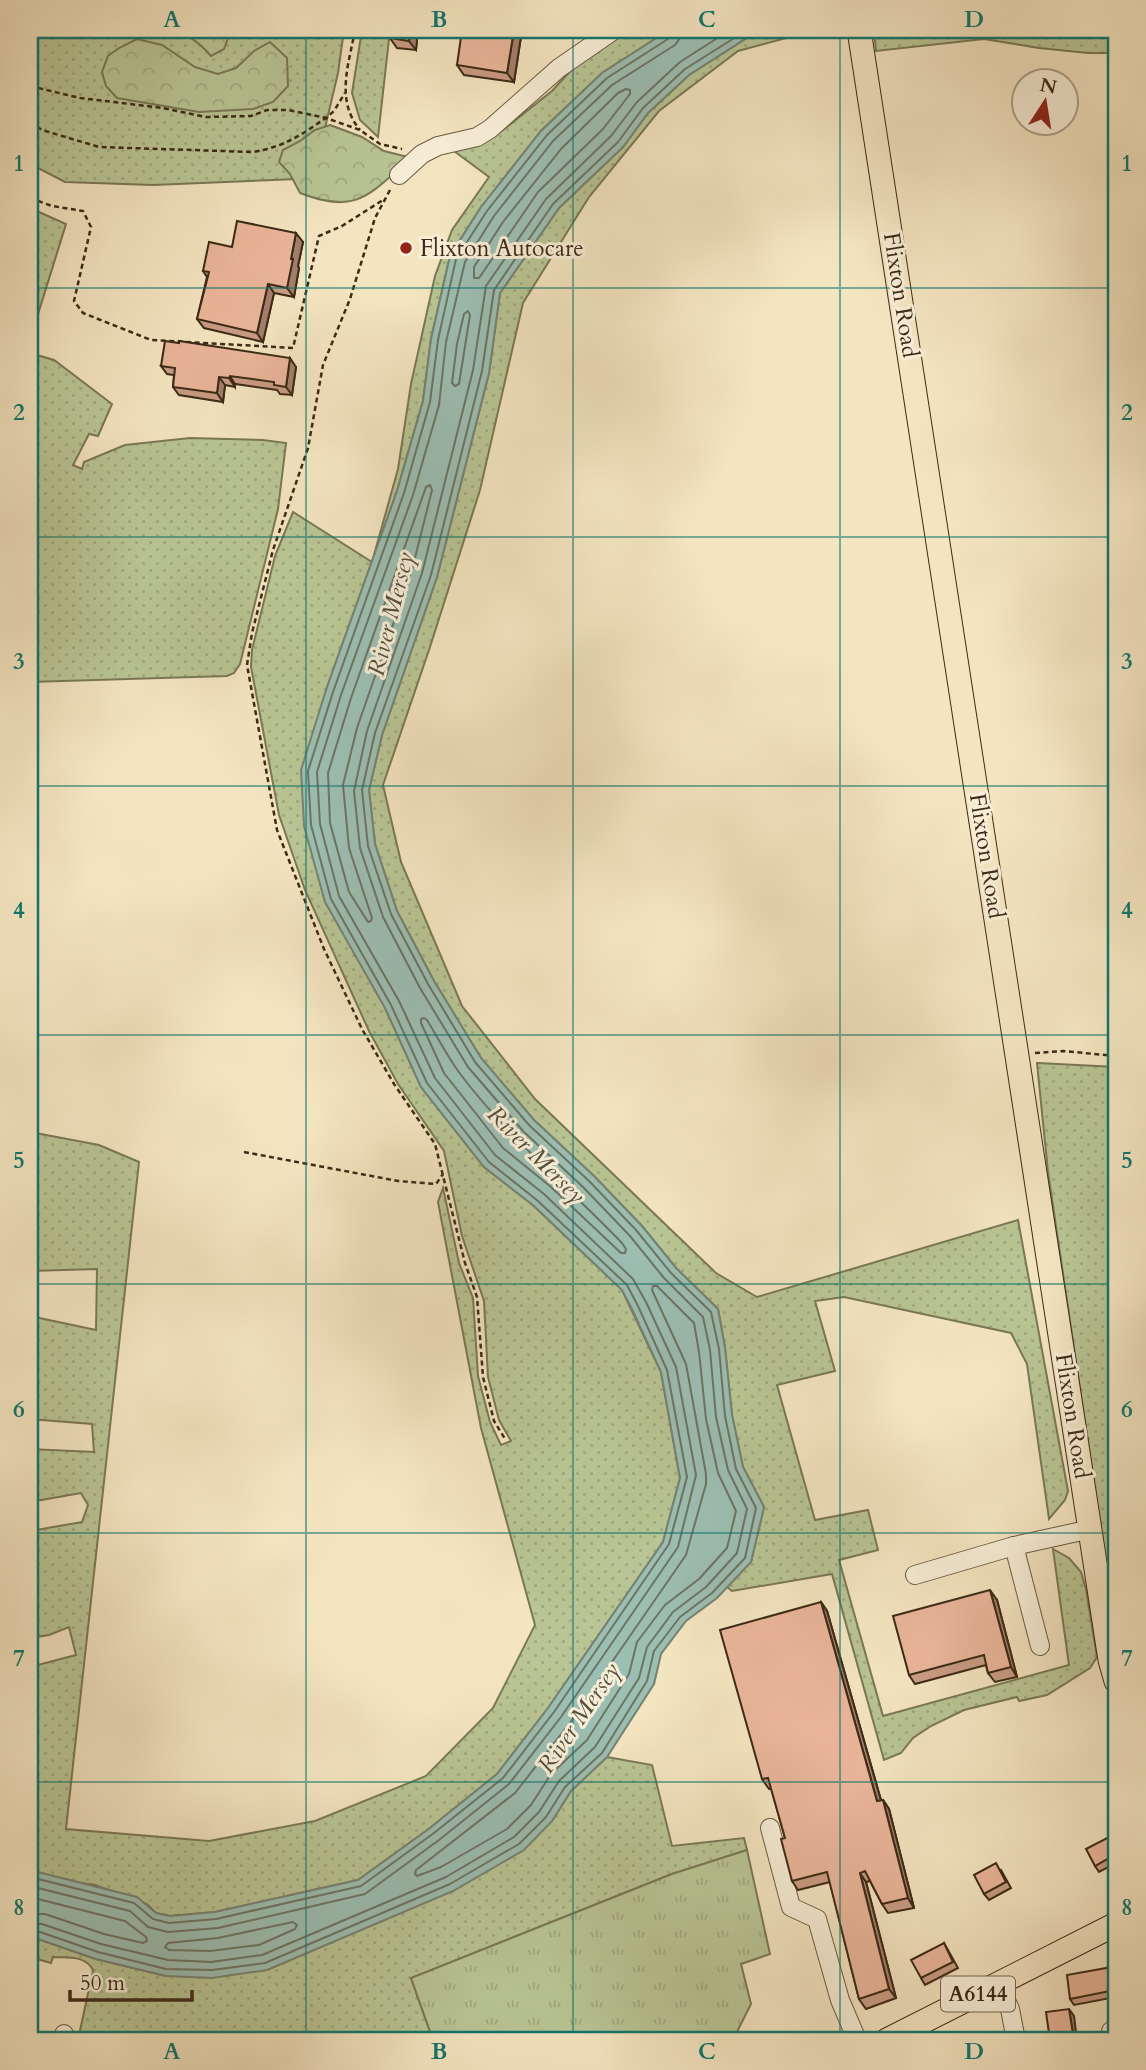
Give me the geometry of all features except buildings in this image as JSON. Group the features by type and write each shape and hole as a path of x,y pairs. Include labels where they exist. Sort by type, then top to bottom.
{"main road":[{"name":"Flixton Road","path":"859,30 1110,1660 1116,1681"},
{"name":"A6144","path":"887,2040 1116,1924"}],"street":[{"path":"398,175 422,154 438,146 477,137 490,129 559,68 614,30"},
{"path":"915,1575 1014,1546 1091,1529"},
{"path":"1014,1546 1040,1646"},
{"path":"770,1828 791,1907 817,1919 840,2000 856,2040"},
{"path":"999,1984 1010,2009 1016,2040"}],"path":[{"path":"30,122 42,130 99,147 253,152 276,148 334,111 345,93 355,30"},
{"path":"30,86 80,97 163,108 206,117 251,116 267,110 288,110 326,118 360,130 380,144 422,154"},
{"path":"345,93 352,120 360,130"},
{"path":"398,175 375,218 350,299 324,365 307,448 273,551 252,633 247,665 277,831 324,949 362,1029 394,1084 435,1144 465,1263 477,1297 484,1377 494,1421 505,1439"},
{"path":"30,198 52,206 83,211 91,227 74,301 83,313 152,340 293,348 319,236 342,226 386,198"},
{"path":"1018,1054 1063,1051 1116,1056"},
{"path":"244,1152 398,1181 436,1184 443,1174"}],"green space":[{"path":"30,30 344,30 338,73 320,149 297,179 153,185 65,182 30,164"},
{"path":"168,30 231,30 224,49 211,56 192,39"},
{"path":"362,30 390,30 378,137 360,120 352,93"},
{"path":"628,30 669,30 602,73 541,131 481,207 450,256 431,339 423,401 397,491 373,558 398,469 411,384 435,276 452,230 489,177 454,151 477,146 499,133 552,91 576,65"},
{"path":"764,30 816,30 738,51 659,111 589,197 523,303 480,490 383,785 401,862 462,1006 535,1099 716,1273 757,1297 1018,1220 1068,1491 1065,1500 1049,1519 1027,1364 1011,1333 844,1297 815,1301 835,1371 777,1385 815,1520 868,1510 878,1550 839,1560 883,1716 1069,1665 1053,1549 1069,1558 1081,1572 1086,1589 1097,1657 1090,1668 1047,1695 1019,1701 1017,1697 964,1710 931,1726 913,1738 901,1753 884,1760 832,1574 732,1591 727,1587 751,1562 764,1507 743,1467 732,1415 718,1309 676,1268 642,1226 594,1176 534,1120 481,1058 434,981 397,911 375,844 369,790 382,735 437,577 489,373 500,293 559,208 623,147 648,113 689,75"},
{"path":"874,30 1088,30 1116,35 1116,53 1039,48 984,39 876,51"},
{"path":"137,39 162,45 195,67 218,74 236,68 254,51 270,42 287,58 288,86 273,102 253,109 199,112 117,98 106,86 102,72 108,56"},
{"path":"330,125 362,137 384,151 408,157 407,162 370,193 347,202 334,202 300,193 290,174 279,162 283,150 315,130"},
{"path":"30,208 66,224 30,340"},
{"path":"30,353 54,360 112,404 98,436 89,434 73,465 82,469 84,462 125,445 190,438 286,443 278,509 240,664 234,673 227,676 30,682"},
{"path":"293,512 372,562 326,690 385,1008 421,1087 484,1167 534,1206 622,1290 661,1372 680,1478 663,1542 548,1708 497,1774 430,1828 358,1880 215,1912 170,1916 156,1913 147,1904 95,1885 72,1882 30,1870 30,1667 76,1655 69,1627 49,1635 30,1638 30,1531 82,1522 88,1505 81,1493 30,1502 30,1449 94,1452 92,1424 30,1419 30,1316 96,1330 97,1269 30,1271 30,1132 99,1145 139,1162 66,1829 209,1841 315,1821 426,1776 493,1708 535,1625 481,1428 438,1202 443,1188 459,1263 473,1298 478,1376 490,1422 501,1445 511,1441 499,1420 488,1377 484,1301 462,1236 444,1151 398,1084 369,1031 305,890 279,815 251,667 252,650 275,556"},
{"path":"1037,1063 1116,1067 1115,1625 1048,1172"},
{"path":"607,1757 652,1765 672,1846 744,1838 747,1850 672,1874 411,1978 433,2040 78,2040 93,1970 90,1965 76,1958 53,1957 51,1963 30,1957 30,1941 38,1939 96,1959 166,1976 267,1970 359,1930 552,1821 571,1791"},
{"path":"747,1850 770,1954 741,1964 751,2004 733,2040 433,2040 411,1978 672,1874"}],"water":[{"name":"River Mersey","path":"669,30 764,30 689,75 648,113 623,147 559,208 500,293 489,373 437,577 382,735 369,790 375,844 397,911 434,981 481,1058 534,1120 594,1176 642,1226 676,1268 718,1309 732,1415 743,1467 764,1507 751,1562 717,1598 686,1621 661,1654 654,1684 607,1757 571,1791 552,1821 524,1850 453,1891 267,1970 212,1978 166,1976 96,1959 38,1939 30,1941 30,1870 137,1897 156,1913 170,1916 215,1912 358,1880 430,1828 497,1774 548,1708 663,1542 680,1478 661,1372 632,1309 622,1290 534,1206 484,1167 421,1087 385,1008 325,902 304,826 301,770 326,690 397,491 423,401 431,339 450,256 481,207 541,131 602,73"}],"place":[{"name":"Flixton Autocare","path":"406,248"}]}
